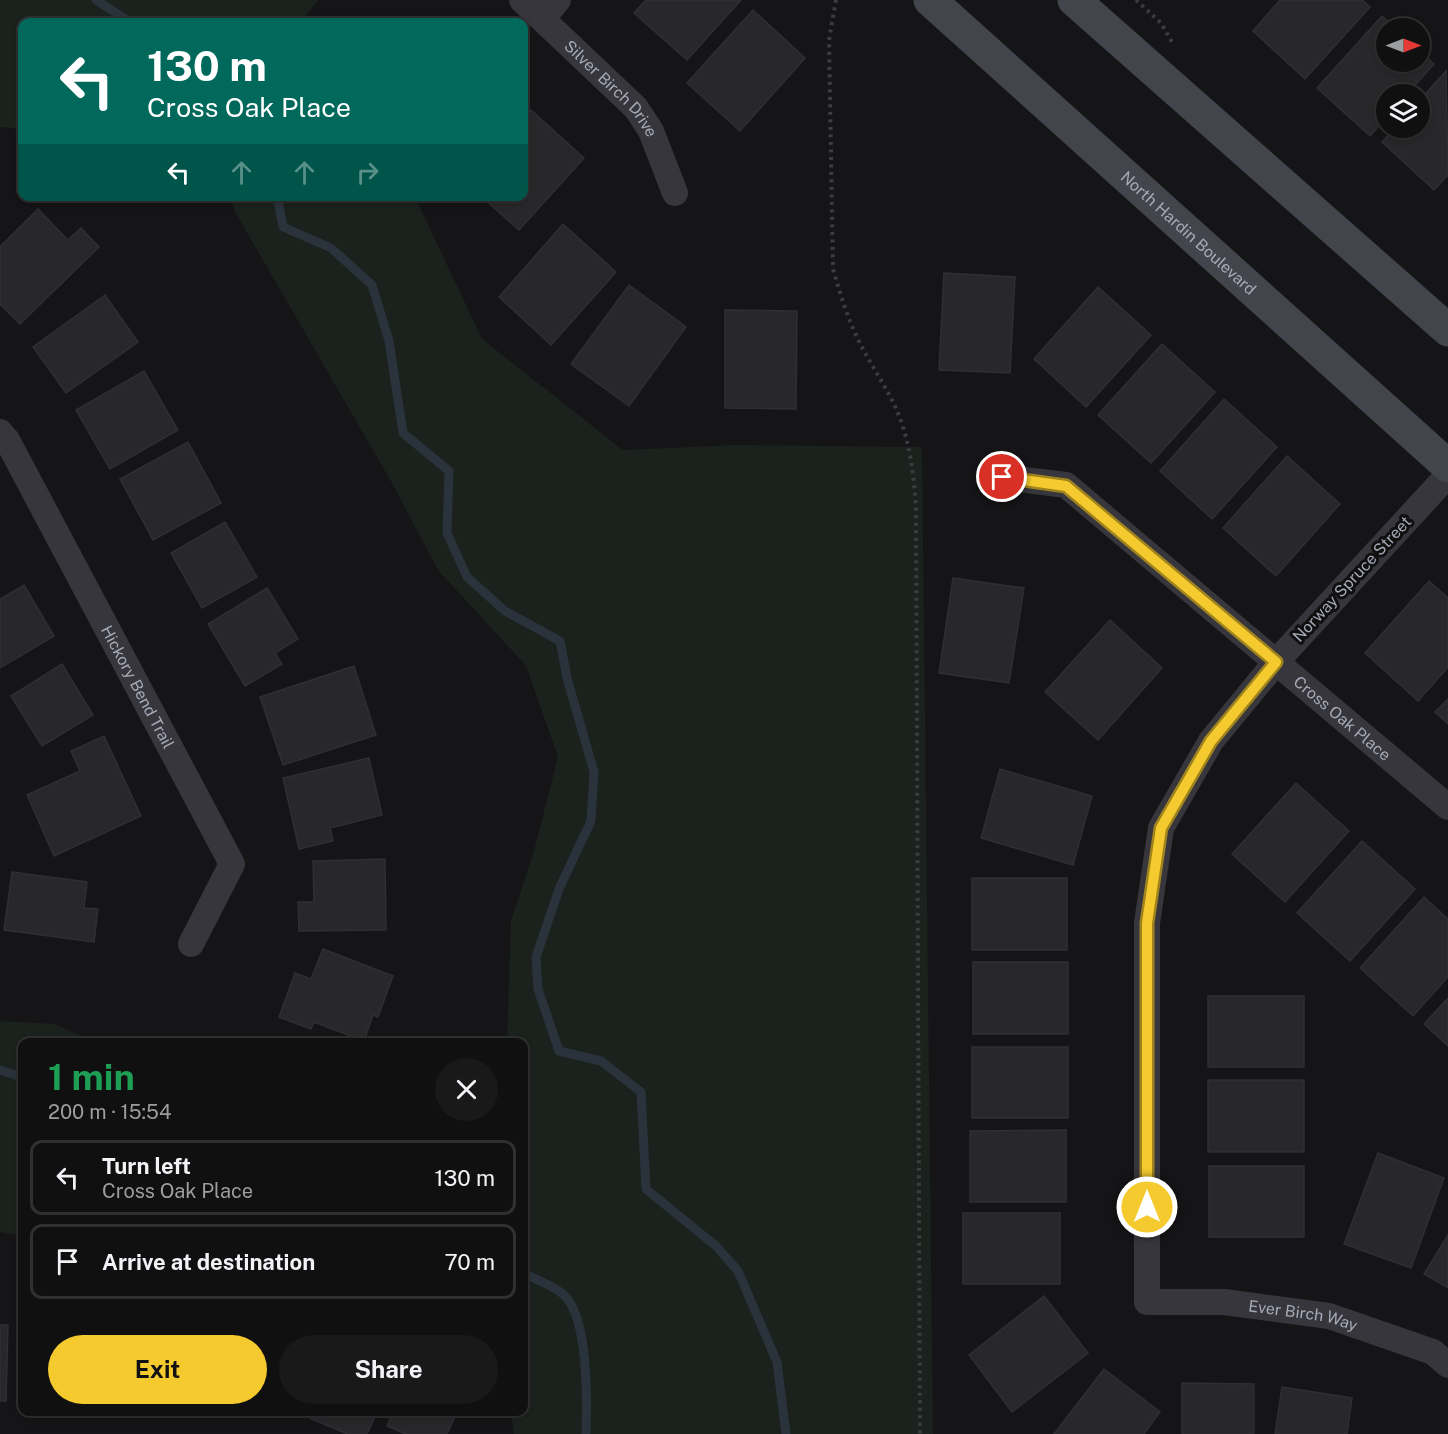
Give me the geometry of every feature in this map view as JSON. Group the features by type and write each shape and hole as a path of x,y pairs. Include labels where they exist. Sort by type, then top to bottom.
{"street":[{"name":"Silver Birch Drive","path":"522,0 551,9 636,108 651,131 675,193"},
{"name":"North Hardin Boulevard","path":"930,0 1448,466"},
{"path":"1074,0 1448,330"},
{"name":"Hickory Bend Trail","path":"0,432 7,440 232,864 191,944"},
{"name":"Norway Spruce Street","path":"1147,1302 1147,923 1161,828 1211,741 1276,662 1448,475"},
{"name":"Cross Oak Place","path":"1002,477 1066,486 1448,807"},
{"name":"Ever Birch Way","path":"1147,1302 1224,1302 1329,1316 1433,1352 1448,1365"}],"path":[{"path":"836,0 829,40 833,269 843,304 858,341 882,380 901,420 912,464 916,508 920,1434"}],"shaded area":[{"path":"0,0 318,0 304,18 18,18 18,129 0,127"},
{"path":"231,201 417,201 482,339 623,450 735,445 922,447 933,1434 514,1434 512,1416 528,1416 528,1038 507,1038 511,921 534,851 558,757 526,666 438,570 392,483 234,210"},
{"path":"0,1021 55,1024 85,1038 18,1038 18,1235 0,1232"}],"building":[{"path":"646,0 741,0 687,60 634,13"},
{"path":"1280,0 1362,0 1370,7 1305,79 1253,31"},
{"path":"753,10 805,58 740,131 687,83"},
{"path":"1376,23 1376,72 1427,72 1416,84 1376,84 1376,129 1370,136 1317,88"},
{"path":"1446,71 1448,175 1434,190 1382,142 1386,138 1430,138 1430,89"},
{"path":"531,110 584,158 519,230 487,201 528,201 528,114"},
{"path":"38,209 68,240 81,228 99,247 20,324 0,304 0,247"},
{"path":"563,224 616,272 551,345 499,297"},
{"path":"944,273 1015,277 1010,373 939,370"},
{"path":"629,285 686,327 629,406 571,364"},
{"path":"1098,287 1151,335 1086,407 1034,359"},
{"path":"105,295 138,342 66,393 33,347"},
{"path":"725,310 797,311 796,409 725,408"},
{"path":"1162,344 1215,392 1151,463 1098,415"},
{"path":"144,371 178,430 110,469 76,410"},
{"path":"1224,399 1277,447 1212,519 1160,471"},
{"path":"188,442 221,503 153,540 120,479"},
{"path":"1287,456 1340,504 1276,576 1223,528"},
{"path":"225,522 257,577 202,608 171,553"},
{"path":"953,578 1024,588 1009,683 939,673"},
{"path":"1429,581 1448,598 1448,667 1418,701 1365,653"},
{"path":"24,585 54,636 0,668 0,599"},
{"path":"267,588 298,639 275,653 282,664 245,686 208,624"},
{"path":"1110,620 1162,668 1098,740 1045,692"},
{"path":"62,664 93,715 42,746 11,696"},
{"path":"354,666 376,735 283,765 260,697"},
{"path":"1448,699 1448,724 1435,712"},
{"path":"104,736 141,816 54,856 27,795 80,771 71,751"},
{"path":"369,758 382,815 330,828 333,841 299,849 283,778"},
{"path":"1000,769 1092,796 1073,865 981,838"},
{"path":"1296,783 1349,831 1285,902 1232,854"},
{"path":"1362,841 1415,889 1350,961 1297,913"},
{"path":"385,859 386,930 299,931 298,902 314,902 313,861"},
{"path":"12,872 87,882 84,908 98,909 94,942 4,930"},
{"path":"972,878 1067,878 1067,950 972,950"},
{"path":"1424,897 1448,919 1448,977 1413,1016 1360,968"},
{"path":"323,949 393,976 378,1017 373,1015 365,1038 356,1038 314,1022 311,1029 279,1017 295,973 311,979"},
{"path":"973,962 1068,962 1068,1034 973,1034"},
{"path":"1208,996 1304,996 1304,1067 1208,1067"},
{"path":"1448,998 1448,1046 1424,1024"},
{"path":"972,1047 1068,1047 1068,1118 972,1118"},
{"path":"1208,1080 1304,1080 1304,1152 1208,1152"},
{"path":"1066,1130 1066,1202 970,1202 970,1131"},
{"path":"1378,1153 1444,1178 1411,1268 1344,1244"},
{"path":"1209,1166 1304,1166 1304,1237 1209,1237"},
{"path":"963,1213 1060,1213 1060,1284 963,1284"},
{"path":"1448,1235 1448,1288 1424,1274"},
{"path":"1044,1296 1088,1353 1012,1412 969,1355"},
{"path":"0,1325 8,1325 6,1401 0,1401"},
{"path":"1104,1369 1160,1412 1144,1434 1054,1434"},
{"path":"1182,1383 1254,1384 1254,1434 1182,1434"},
{"path":"1282,1387 1352,1398 1347,1434 1275,1434"},
{"path":"313,1416 375,1416 367,1434 348,1434 311,1419"},
{"path":"391,1416 455,1416 447,1434 406,1434 387,1426"}],"waterway":[{"path":"96,0 124,18"},
{"path":"278,201 283,227 331,248 372,285 389,341 403,433 449,471 447,533 467,577 505,611 560,641 567,678 594,772 591,821 559,889 536,957 538,989 559,1051 601,1061 641,1092 646,1189 716,1246 738,1271 777,1362 786,1434"},
{"path":"0,1070 18,1076"},
{"path":"528,1275 564,1295 578,1322 585,1361 586,1434"}],"route":[{"path":"1002,477 1066,486 1276,662 1211,741 1161,828 1147,923 1147,1207"}]}
